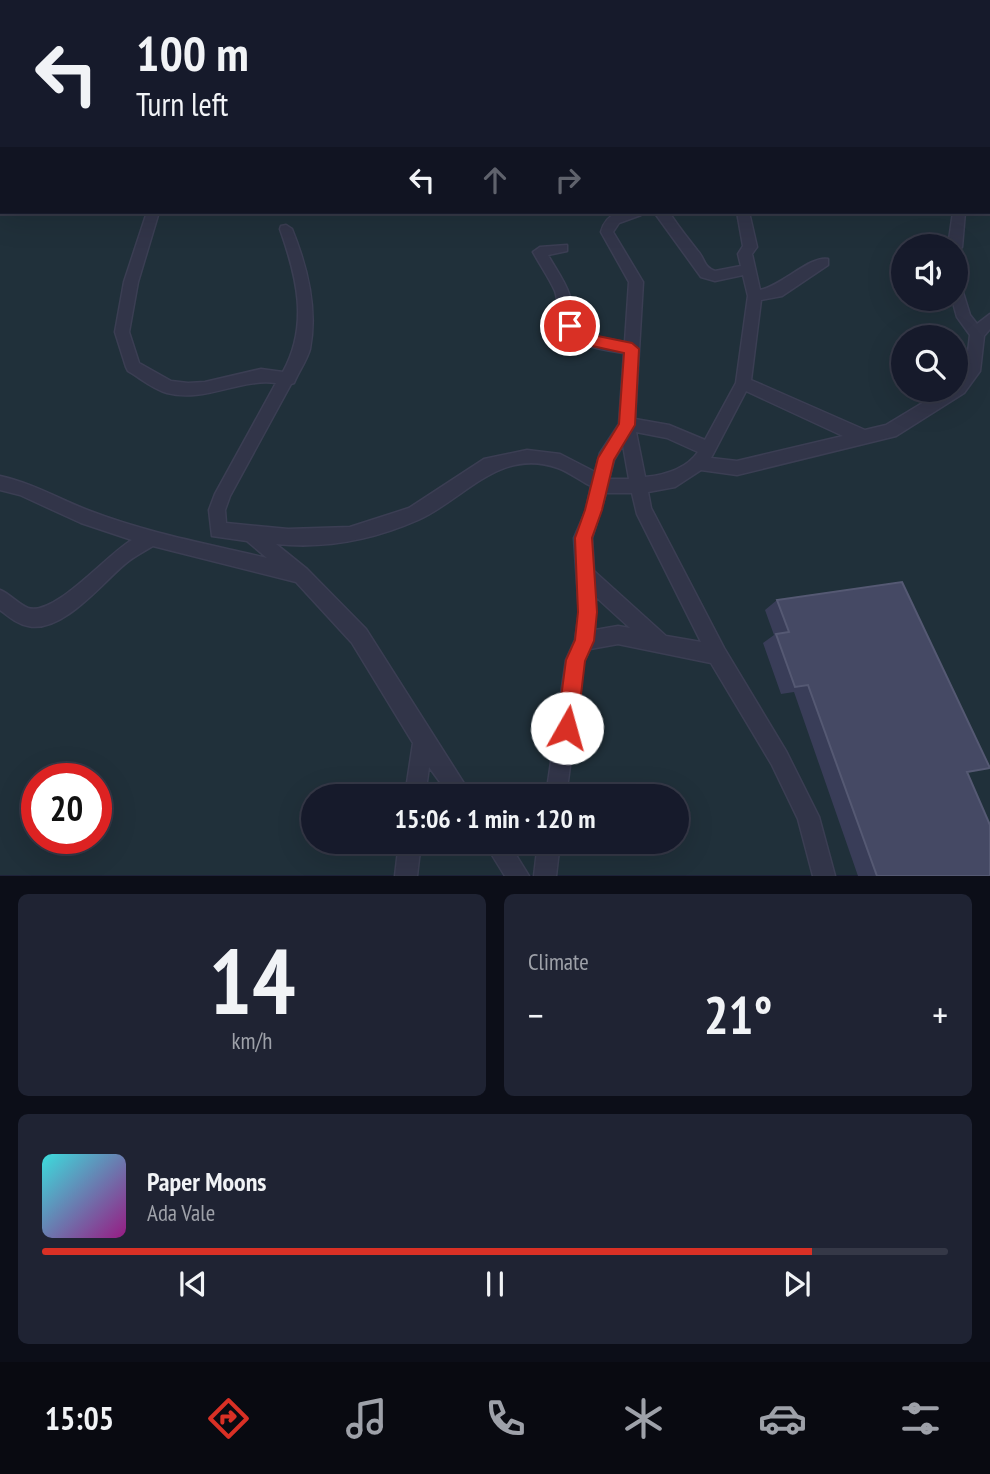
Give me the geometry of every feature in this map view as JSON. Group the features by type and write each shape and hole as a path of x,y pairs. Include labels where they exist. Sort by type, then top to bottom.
{"lane":[{"path":"152,214 131,282 122,332 133,367 168,387 188,389 205,388 261,375 289,379"},
{"path":"627,214 617,216 608,226 607,232 636,282 627,425 643,509 716,656 779,758 808,817 824,876"},
{"path":"664,214 681,243 694,254 698,266 706,274 715,276 749,269"},
{"path":"218,530 288,537 350,535 370,531 414,514 490,464 507,459 527,457 560,461 611,488 669,482 704,456 743,383 755,296 745,254 750,247 743,214"},
{"path":"956,234 959,214"},
{"path":"200,551 218,530 217,510 235,468 289,379 302,351 305,297 300,265 286,229"},
{"path":"562,248 540,252 562,292 570,326 584,339 632,349"},
{"path":"755,296 777,292 823,262"},
{"path":"962,311 978,334"},
{"path":"627,425 650,425 667,430 704,456 737,468 890,431 959,389 974,371 978,334 990,320"},
{"path":"743,383 864,437"},
{"path":"558,784 575,660 584,641 588,612 583,538 594,510 606,458 627,425"},
{"path":"0,483 22,488 87,518 151,538 301,575"},
{"path":"248,531 301,575 359,636 423,741 453,784"},
{"path":"0,599 27,617 38,618 49,614 84,590 132,547 151,538"},
{"path":"584,574 661,644"},
{"path":"584,641 618,635 716,656"},
{"path":"417,784 423,741"},
{"path":"406,876 409,854"},
{"path":"503,854 518,876"},
{"path":"545,876 548,854"}],"shaded area":[{"path":"0,214 990,214 990,875 0,875"}],"building":[{"path":"902,582 990,768 967,772 990,825 990,876 877,876 808,685 795,687 776,634 789,632 777,600"}],"route":[{"path":"567,728 575,660 584,641 588,612 583,538 594,510 606,458 627,425 632,349 584,339 570,326"}]}
